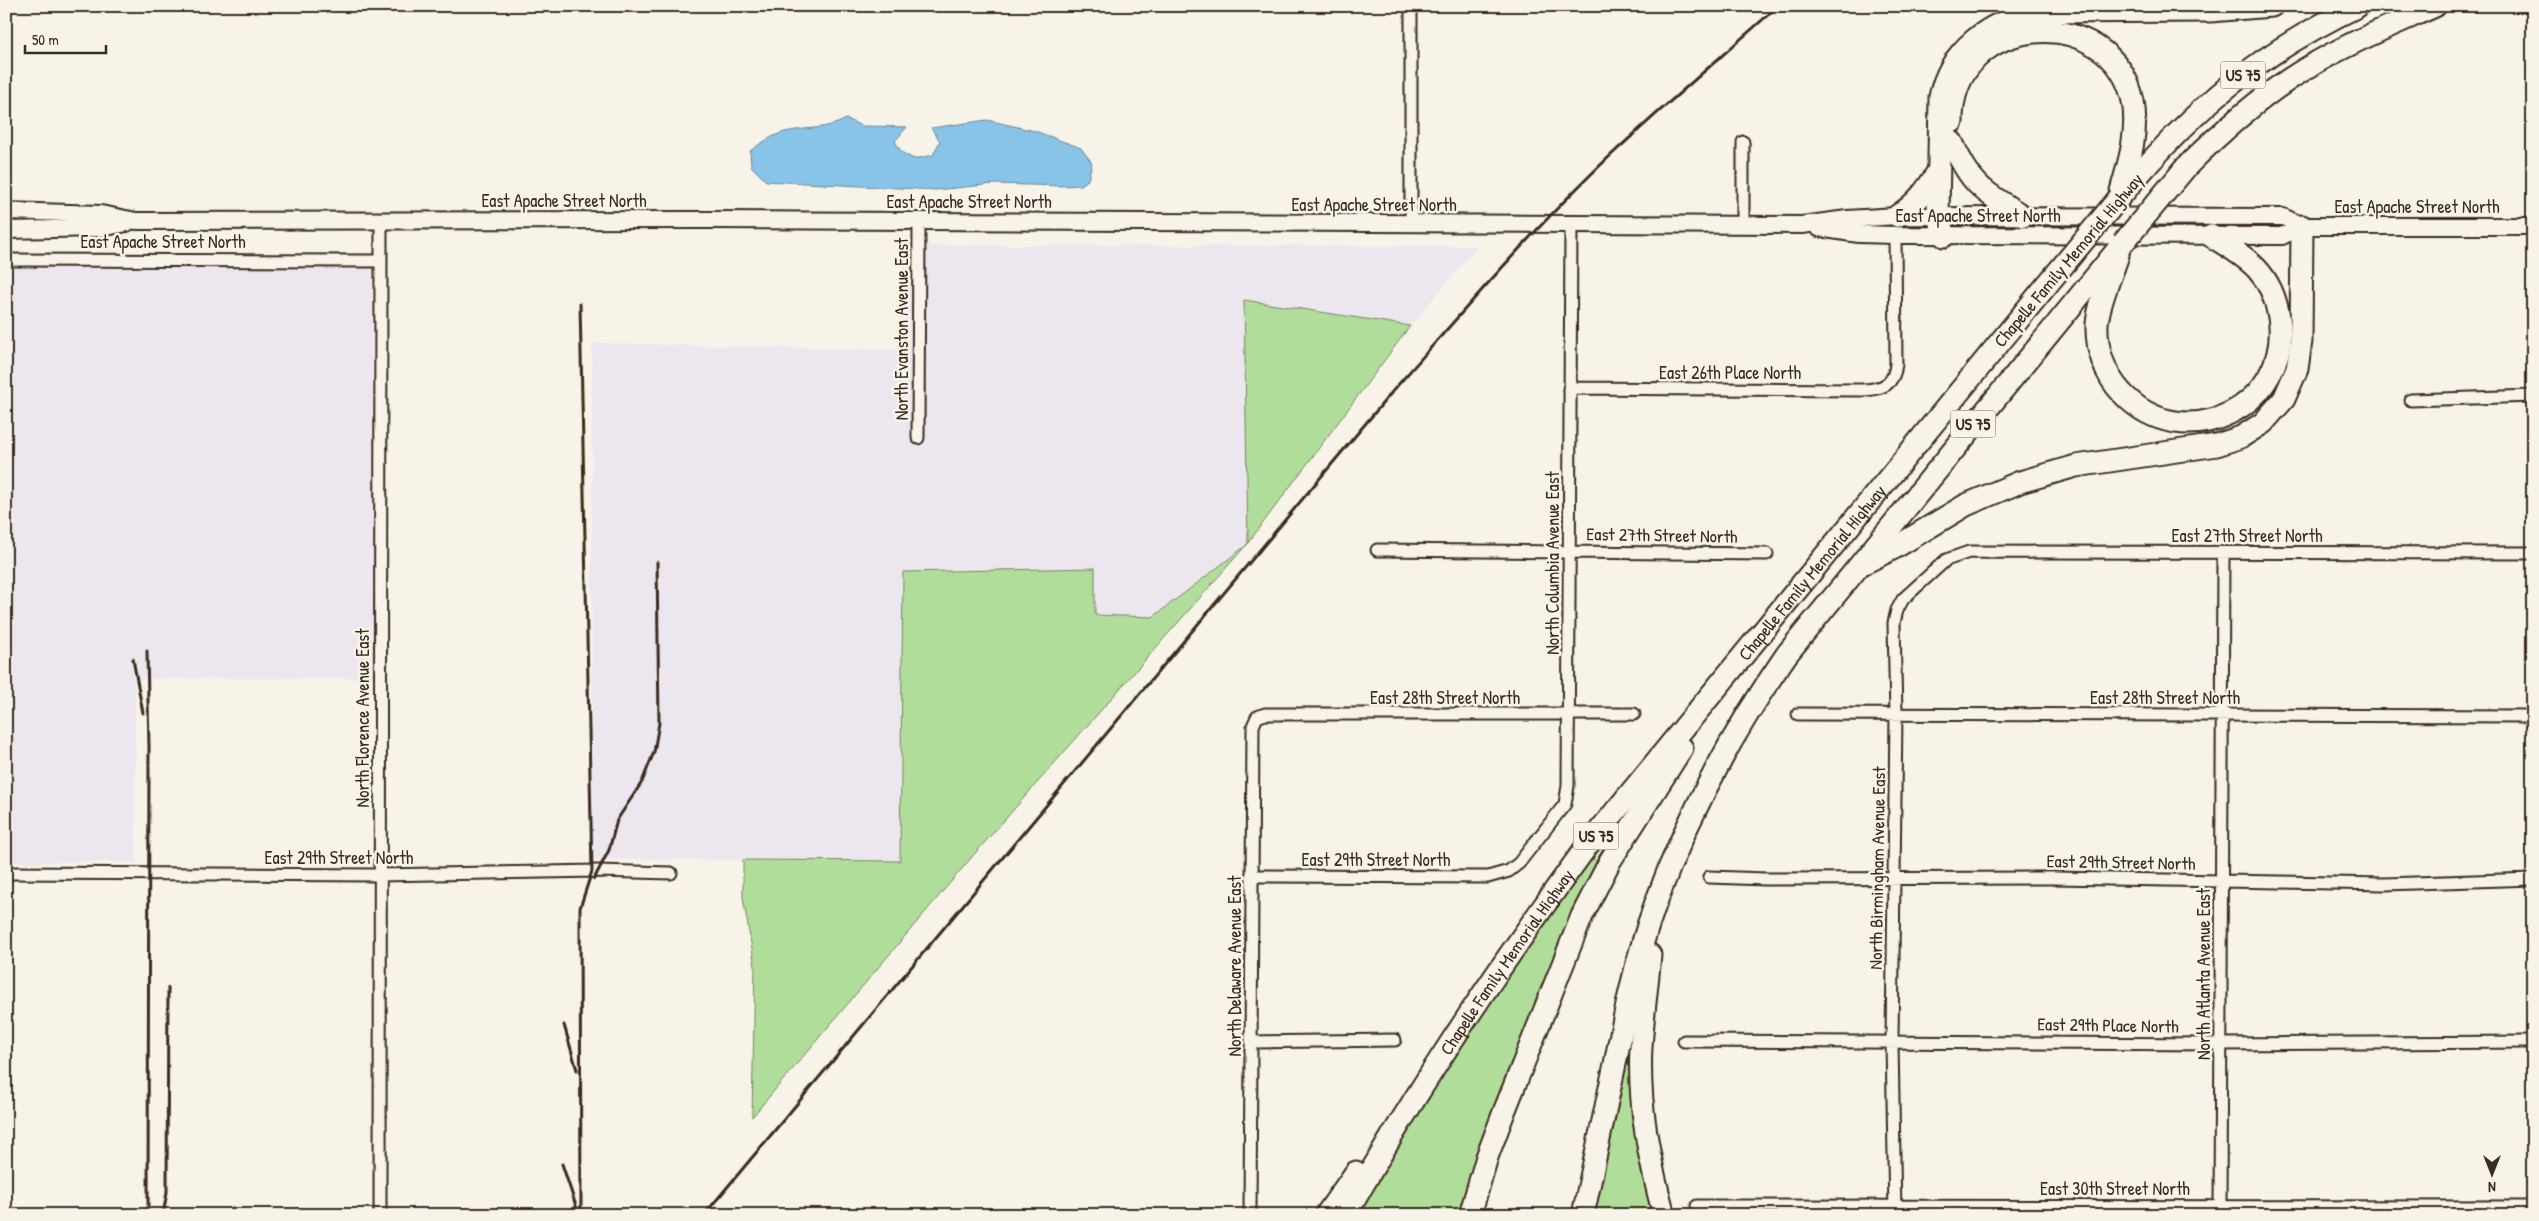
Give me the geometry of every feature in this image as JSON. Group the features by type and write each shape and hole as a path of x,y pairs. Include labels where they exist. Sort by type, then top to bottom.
{"highway":[{"path":"1944,223 1938,171 1939,108 1945,79 1953,64 1969,44 1981,33 1999,23 2034,12 2210,11 2272,6"},
{"name":"Chapelle Family Memorial Highway","path":"1346,1215 1413,1099 1523,934 1587,846 2119,198 2137,165 2202,107 2253,66 2306,32 2358,6"},
{"name":"Chapelle Family Memorial Highway","path":"1583,1215 1633,982 1655,906 1702,792 1744,717 1787,654 1857,566 2098,285 2123,243 2187,166 2238,118 2292,77 2343,49 2434,6"},
{"path":"1944,223 1954,102 1961,80 1974,62 1988,48 2004,38 2034,30 2053,30 2070,33 2094,45 2111,60 2124,78 2134,111 2134,140 2137,165"},
{"path":"1952,142 1963,168 1978,186 2023,216"},
{"path":"1896,226 1925,193 1938,171"},
{"path":"1857,566 1896,547 1966,505 2020,482 2076,466 2217,445 2242,437 2263,423 2284,399 2297,369 2301,342 2302,226"},
{"path":"2098,285 2098,344 2109,377 2125,397 2145,412 2171,421 2205,422 2233,412 2253,397 2270,374 2279,346 2280,322 2271,289 2258,270 2242,256 2211,236"},
{"path":"1470,1215 1497,1130 1582,916 1610,861 1735,665"},
{"path":"1655,906 1641,1048 1641,1076 1645,1131 1664,1215"},
{"path":"1326,1215 1468,1015"}],"main road":[{"name":"East Apache Street North","path":"6,211 101,214 136,221 919,221 1802,225 1847,219 1896,226 2023,216 2283,217 2302,226 2533,226"},
{"name":"East Apache Street North","path":"6,230 101,228 136,221"},
{"name":"East Apache Street North","path":"1944,223 2211,236 2282,236 2302,226"}],"street":[{"path":"1411,6 1411,224"},
{"path":"1743,142 1743,225"},
{"name":"North Florence Avenue East","path":"380,1215 381,221"},
{"name":"North Evanston Avenue East","path":"918,438 919,221"},
{"name":"North Columbia Avenue East","path":"1500,874 1519,863 1565,804 1568,786 1571,552 1569,388 1571,224"},
{"name":"East 26th Place North","path":"1569,388 1875,390 1889,384 1894,379 1896,364 1896,226"},
{"name":"East Apache Street North","path":"6,260 380,261"},
{"path":"2411,400 2533,396"},
{"name":"East 27th Street North","path":"1377,550 1767,554"},
{"name":"North Atlanta Avenue East","path":"2220,1211 2223,553"},
{"name":"East 27th Street North","path":"1961,554 2533,553"},
{"name":"North Birmingham Avenue East","path":"1895,1210 1892,1041 1896,879 1894,623 1897,610 1903,599 1946,560 1961,554"},
{"name":"East 28th Street North","path":"1257,717 1265,714 1634,714"},
{"name":"East 28th Street North","path":"1798,714 2533,716"},
{"name":"North Delaware Avenue East","path":"1250,1215 1251,876 1254,726 1257,717"},
{"name":"East 29th Street North","path":"6,872 379,875 598,871 671,874"},
{"name":"East 29th Street North","path":"1251,876 1488,877 1500,874"},
{"name":"East 29th Street North","path":"1709,877 2054,878 2385,884 2533,879"},
{"path":"1251,1042 1396,1040"},
{"name":"East 29th Place North","path":"1684,1040 2221,1044 2533,1042"},
{"name":"East 30th Street North","path":"1696,1206 1895,1210 2220,1211 2533,1207"}],"shaded area":[{"path":"903,245 1478,246 1410,326 1244,301 1248,543 1153,617 1095,615 1095,568 903,572 900,862 592,859 592,343 904,350"},
{"path":"372,265 374,678 135,679 136,862 6,862 6,267"}],"green space":[{"path":"1244,300 1410,326 1248,543"},
{"path":"1245,546 971,858 752,1117 755,966 743,898 743,860 900,861 903,572 1095,568 1095,615 1153,617"},
{"path":"1592,856 1600,865 1486,1134 1461,1204 1459,1215 1356,1215 1446,1062"},
{"path":"1631,1045 1658,1215 1595,1215"}],"water":[{"path":"846,119 862,126 907,127 895,141 901,152 914,159 933,155 940,141 931,128 987,120 1035,131 1081,148 1092,163 1088,180 1081,185 994,184 936,190 766,181 751,166 750,151 771,137 793,130 824,127"}],"railway":[{"path":"704,1215 1397,386 1475,297 1555,210 1611,155 1778,6"},
{"path":"580,304 592,871 580,908 581,1215"},
{"path":"594,879 609,850 617,820 642,782 654,752 659,723 657,562"},
{"path":"147,651 149,748 148,1215"},
{"path":"133,659 143,713"},
{"path":"163,1215 167,1192 168,988"},
{"path":"564,1025 577,1070"},
{"path":"562,1164 577,1209"}]}
